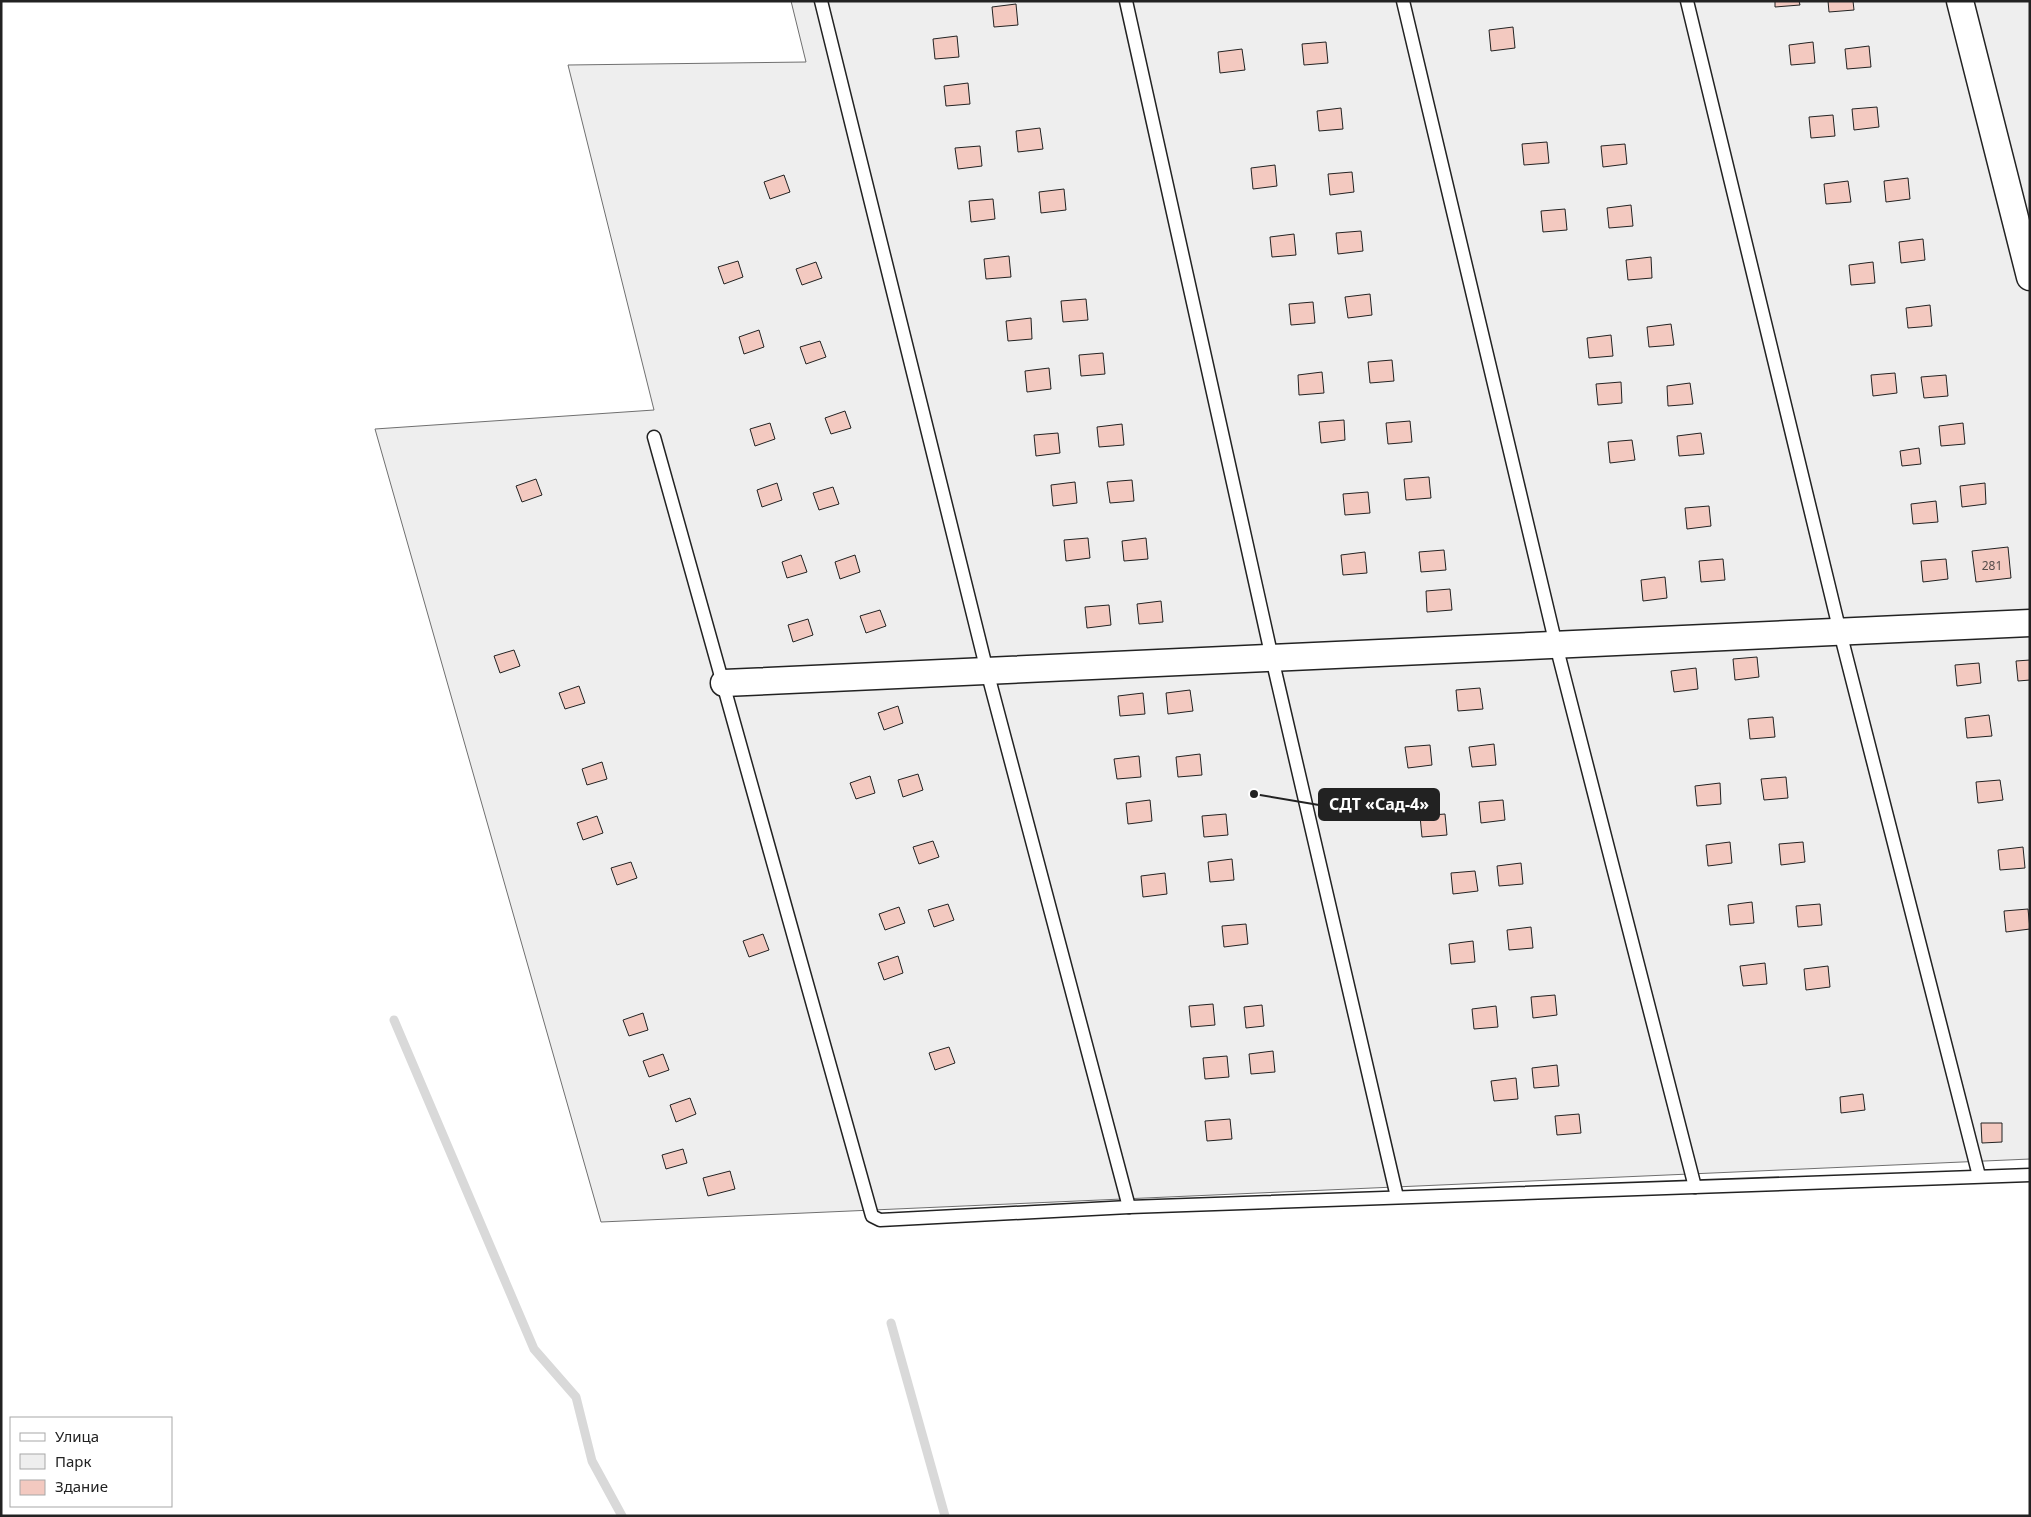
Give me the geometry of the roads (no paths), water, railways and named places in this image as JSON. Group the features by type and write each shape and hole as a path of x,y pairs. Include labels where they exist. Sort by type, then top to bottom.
{"street":[{"path":"1960,1 2030,277"},
{"path":"724,683 2030,623"}],"lane":[{"path":"821,1 987,671 1128,1207"},
{"path":"1126,1 1272,658 1396,1197"},
{"path":"1403,1 1556,645 1696,1187"},
{"path":"1687,1 1840,632 1980,1176"},
{"path":"654,437 872,1216 880,1220 1128,1207 2030,1174"}],"waterway":[{"path":"394,1020 534,1349 576,1397 592,1461 622,1516"},
{"path":"891,1323 945,1516"}],"place":[{"name":"СДТ «Сад-4»","path":"1254,794"}]}
